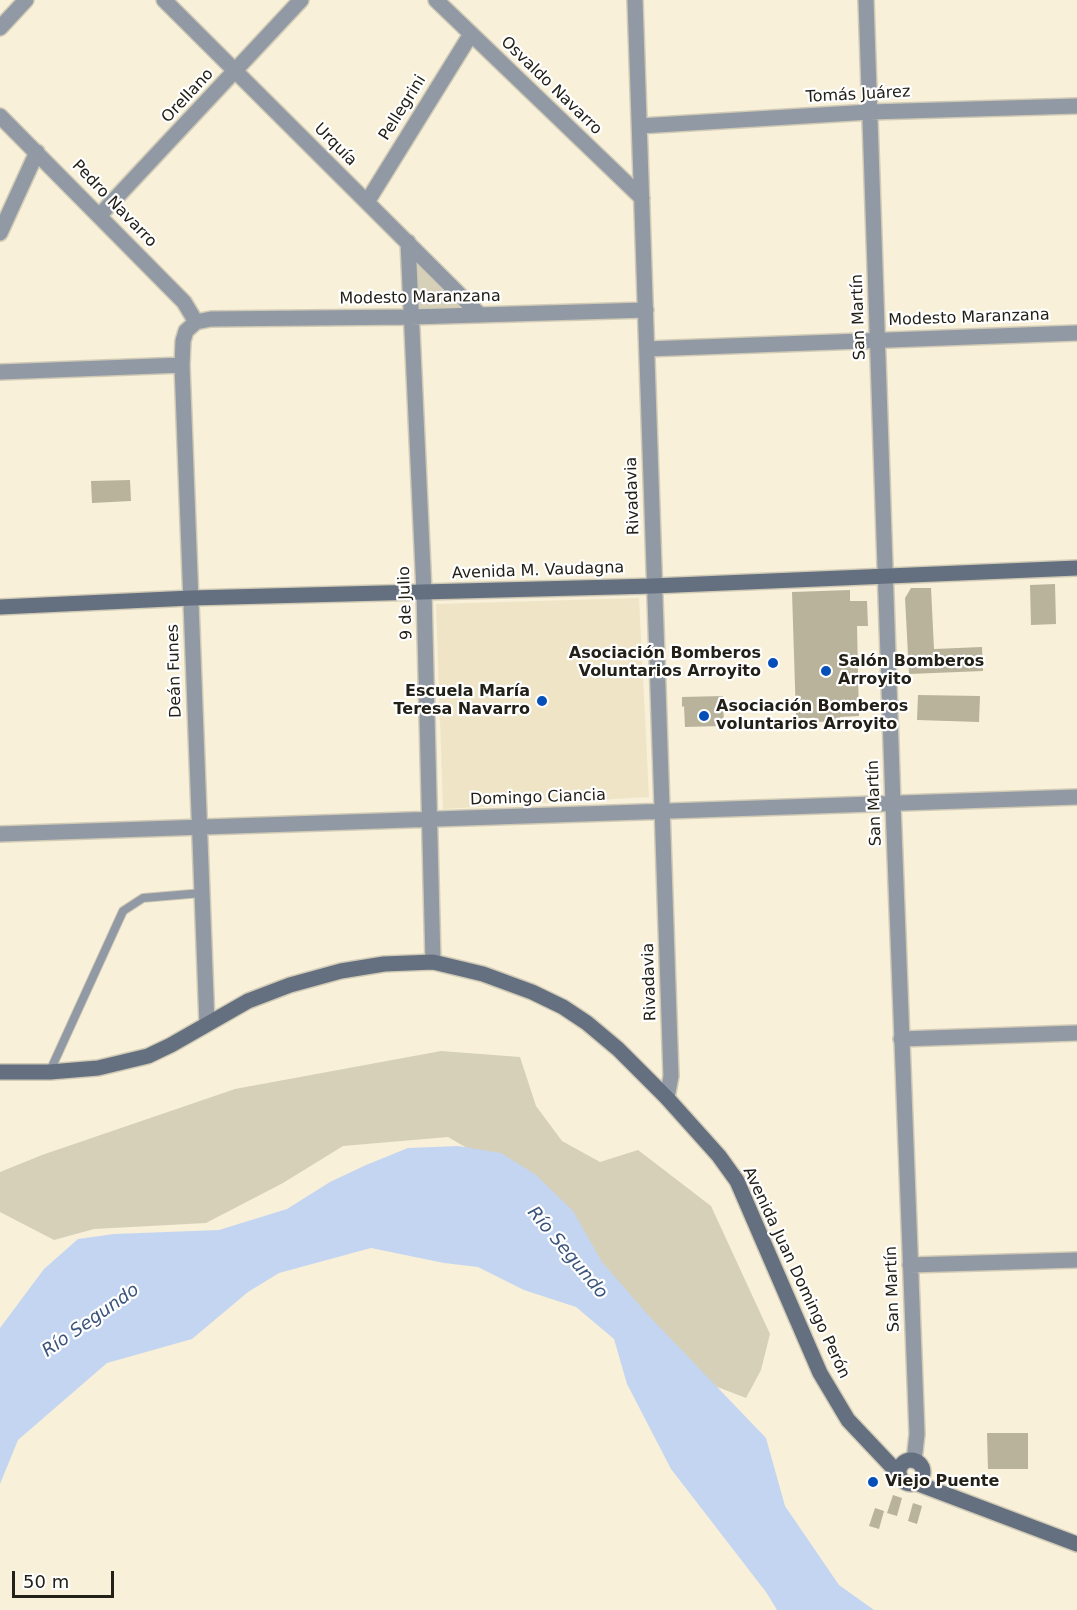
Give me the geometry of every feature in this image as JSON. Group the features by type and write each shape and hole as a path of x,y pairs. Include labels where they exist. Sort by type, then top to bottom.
{"main road":[{"name":"Avenida M. Vaudagna","path":"0,607 191,598 653,586 1077,568"},
{"name":"Avenida Juan Domingo Perón","path":"0,1072 50,1072 98,1068 148,1056 248,1001 290,985 341,971 384,964 433,962 483,974 532,992 563,1007 587,1023 618,1049 667,1098 719,1156 737,1181 820,1373 848,1420 911,1471"},
{"path":"911,1471 975,1505 1077,1544"}],"street":[{"path":"0,28 26,0"},
{"name":"Urquía","path":"164,0 480,315"},
{"name":"Orellano","path":"100,215 302,0"},
{"name":"Osvaldo Navarro","path":"436,0 642,198"},
{"name":"Rivadavia","path":"635,0 671,1076 667,1098"},
{"name":"San Martín","path":"866,0 917,1434 911,1471"},
{"name":"Pellegrini","path":"367,202 471,34"},
{"name":"Tomás Juárez","path":"640,126 870,112 1077,106"},
{"name":"Pedro Navarro","path":"0,116 184,302 196,322"},
{"path":"0,233 37,152"},
{"name":"9 de Julio","path":"408,242 424,592 433,962"},
{"name":"Modesto Maranzana","path":"196,322 211,319 411,317 646,310"},
{"name":"Deán Funes","path":"196,322 186,330 182,365 207,1024"},
{"name":"Modesto Maranzana","path":"647,349 1077,333"},
{"path":"0,372 182,365"},
{"name":"Domingo Ciancia","path":"0,834 200,829 1077,797"},
{"path":"902,1039 1077,1033"},
{"path":"910,1265 1077,1260"}],"lane":[{"path":"50,1072 123,911 143,898 202,893"}],"shaded area":[{"path":"415,254 462,309 415,309"},
{"name":"Escuela María Teresa Navarro","path":"639,598 649,797 443,809 436,604"},
{"path":"441,1051 520,1057 536,1106 562,1141 600,1162 638,1150 711,1206 770,1334 761,1370 746,1398 694,1378 520,1179 448,1137 343,1146 283,1183 206,1223 94,1229 54,1240 0,1212 0,1172 42,1155 235,1089"}],"water":[{"name":"Río Segundo","path":"458,1146 501,1153 536,1175 573,1211 602,1262 649,1316 766,1438 785,1506 839,1585 874,1610 777,1610 766,1592 671,1469 627,1384 614,1339 576,1307 524,1290 478,1267 444,1263 371,1248 279,1273 248,1292 192,1339 107,1363 18,1440 0,1484 0,1328 44,1269 78,1239 114,1234 219,1230 287,1209 330,1182 408,1148"}],"building":[{"path":"130,480 131,501 92,503 91,481"},
{"path":"1055,584 1056,624 1031,625 1030,585"},
{"path":"911,588 931,588 934,649 982,647 983,671 909,674 905,598"},
{"name":"Salón Bomberos Arroyito","path":"850,590 850,601 867,601 868,626 857,626 859,716 840,717 840,721 815,722 815,718 796,718 792,592"},
{"path":"918,695 980,696 979,722 917,720"},
{"name":"Asociación Bomberos voluntarios Arroyito","path":"723,696 724,726 685,727 682,697"},
{"path":"987,1433 1028,1433 1028,1469 988,1469"},
{"path":"893,1495 902,1498 897,1516 887,1513"},
{"path":"913,1503 922,1506 917,1524 908,1521"},
{"path":"875,1508 884,1511 879,1529 869,1526"}],"place":[{"name":"Asociación Bomberos Voluntarios Arroyito","path":"773,663"},
{"name":"Salón Bomberos Arroyito","path":"826,671"},
{"name":"Escuela María Teresa Navarro","path":"542,701"},
{"name":"Asociación Bomberos voluntarios Arroyito","path":"704,716"},
{"name":"Viejo Puente","path":"873,1482"}]}
